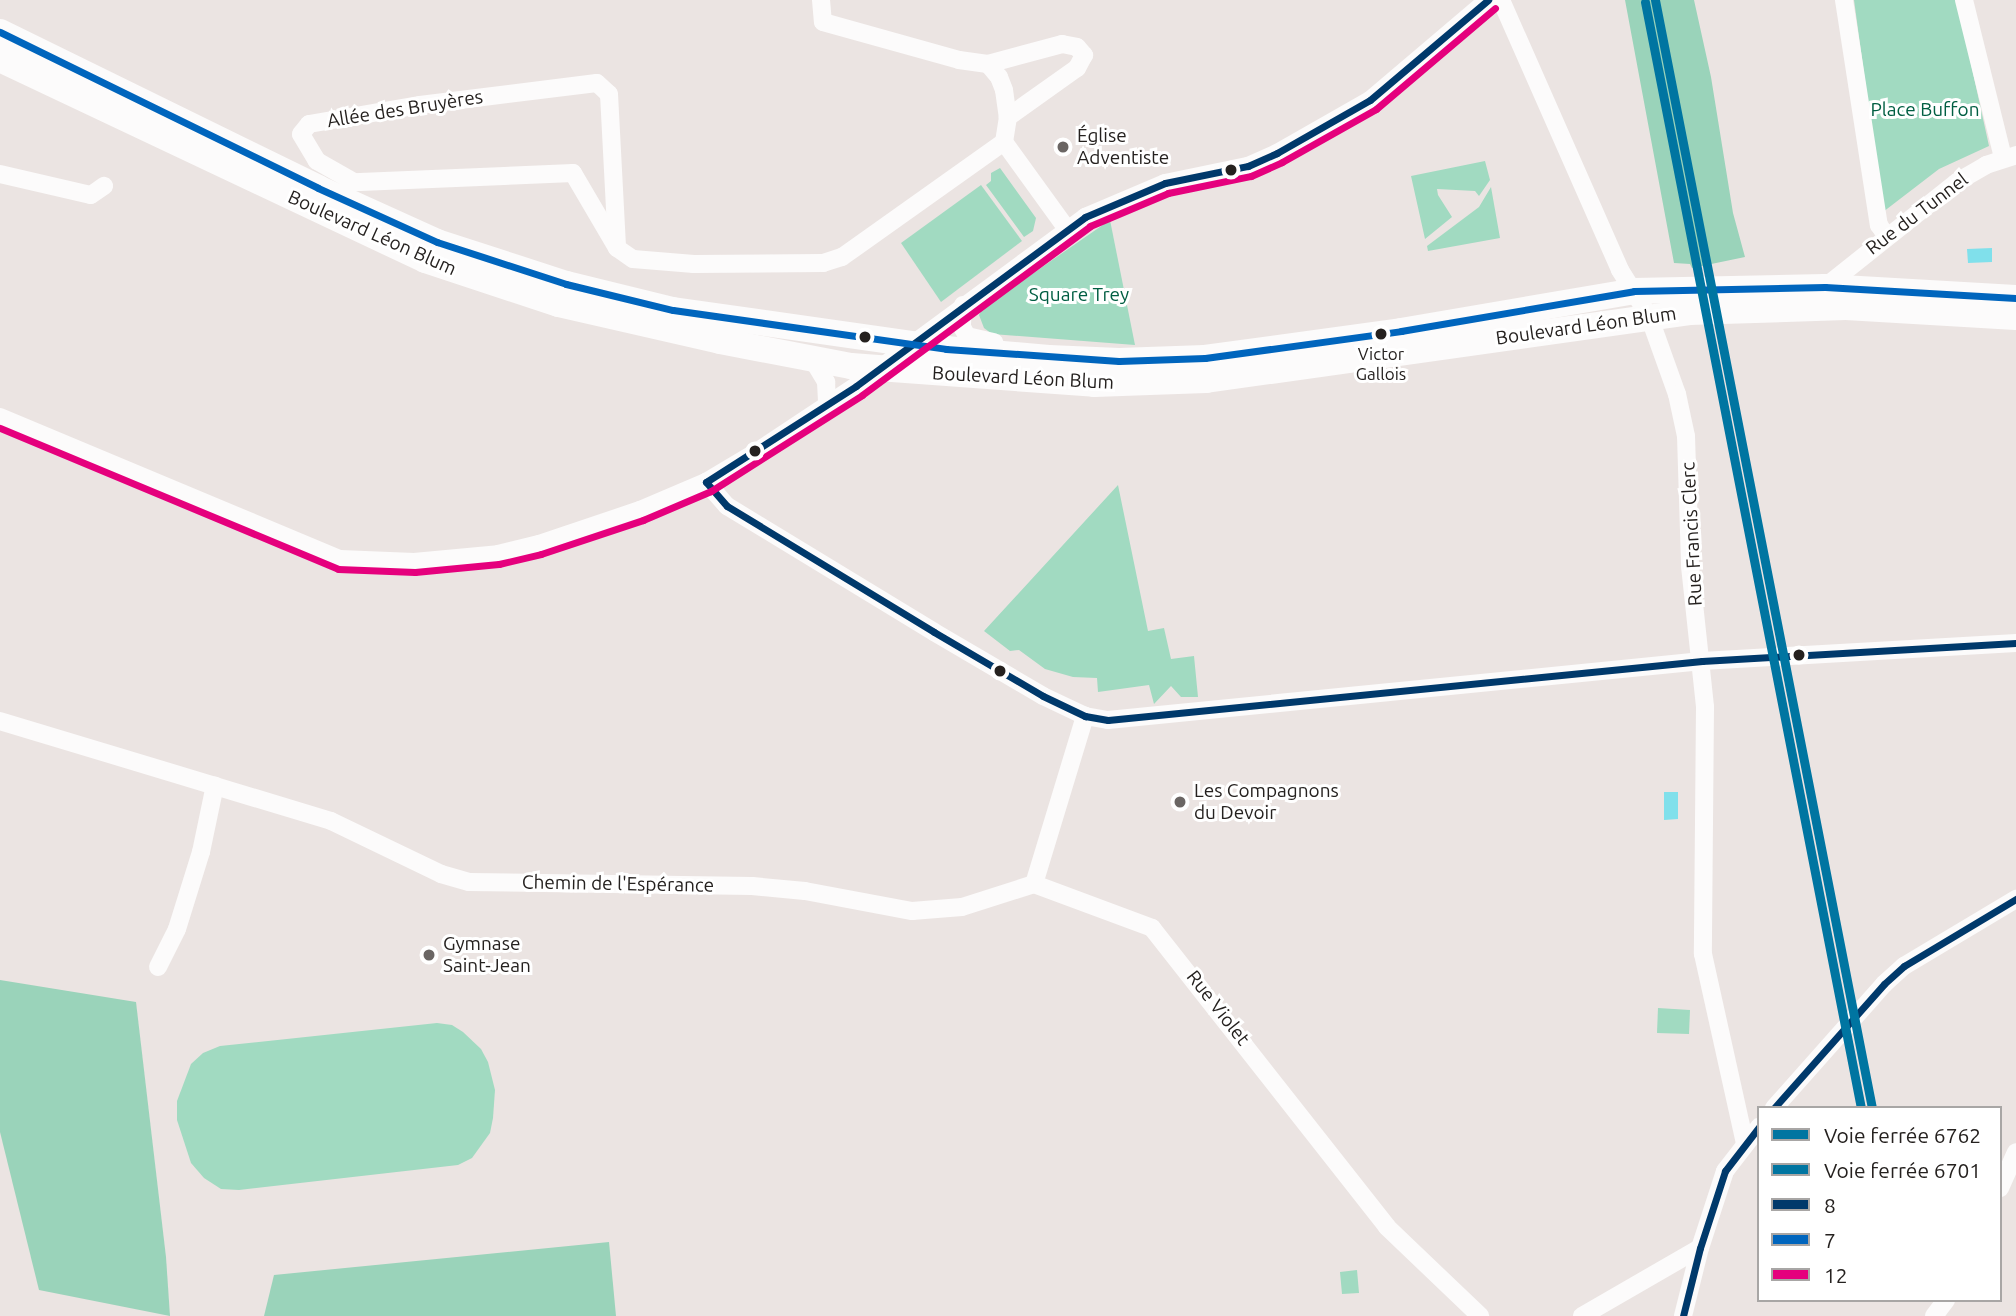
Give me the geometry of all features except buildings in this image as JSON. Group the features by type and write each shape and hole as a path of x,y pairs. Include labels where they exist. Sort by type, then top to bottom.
{"main road":[{"name":"Boulevard Léon Blum","path":"0,32 318,188 437,242 566,284 673,310 912,343 1049,358 1119,361 1205,358 1401,331 1634,291 1825,287 2016,298"},
{"name":"Boulevard Léon Blum","path":"0,60 425,260 559,304 813,360 879,369 1094,384 1206,380 1649,316 1846,307 2016,317"}],"street":[{"path":"821,0 823,22 959,60 988,64 1062,44 1077,47 1084,55 1077,68 1008,117"},
{"path":"0,417 340,559 414,562 498,554 539,544 640,510 706,482 879,369 1067,229 1115,202 1165,183 1248,166 1277,153 1370,100 1488,0"},
{"name":"Rue Francis Clerc","path":"1502,0 1620,270 1649,316 1677,394 1686,436 1690,566 1705,707 1703,954 1745,1144"},
{"path":"1844,0 1879,225 1887,237"},
{"path":"1964,0 2009,156"},
{"path":"988,64 999,77 1008,117 1004,142 1067,229"},
{"name":"Allée des Bruyères","path":"597,83 609,94 617,248 573,173 354,182 317,161 301,134 309,124 419,105 597,83"},
{"path":"617,248 633,259 694,264 823,263 842,257 1004,142"},
{"name":"Rue du Tunnel","path":"1825,287 1957,182 2009,156"},
{"path":"0,174 91,195 104,186"},
{"name":"Boulevard Léon Blum","path":"963,305 962,327 967,336 974,339 1119,361"},
{"path":"813,360 825,382 827,404"},
{"path":"706,482 727,506 979,659 1085,716 1124,721 1702,661 2016,643"},
{"path":"1034,884 1085,716"},
{"name":"Chemin de l'Espérance","path":"0,720 331,821 441,874 469,882 752,886 804,891 912,911 962,907 1034,884"},
{"path":"158,967 177,929 201,852 215,785"},
{"name":"Rue Violet","path":"1034,884 1152,928 1387,1227 1480,1316"},
{"path":"1776,1106 1884,984 1904,966 2016,899"},
{"path":"1683,1316 1700,1248 1725,1171 1757,1129"},
{"path":"2002,1184 2016,1152"},
{"path":"1582,1316 1700,1248"}],"green space":[{"path":"1625,0 1694,0 1711,77 1733,213 1745,257 1692,268 1690,264 1674,263"},
{"name":"Place Buffon","path":"1854,0 1957,0 1989,146 1939,169 1883,212"},
{"path":"1485,161 1490,180 1479,196 1475,191 1437,189 1452,217 1425,239 1411,176"},
{"path":"1000,168 1036,218 1033,231 1024,237 986,185 991,181 991,173"},
{"path":"981,185 1022,241 941,302 901,243"},
{"path":"1491,187 1500,238 1428,251 1427,246 1479,207"},
{"name":"Square Trey","path":"1110,220 1135,345 992,334 984,328 979,315 983,308"},
{"path":"1118,485 1148,631 1164,628 1171,659 1194,656 1198,697 1181,697 1171,686 1154,704 1149,685 1098,692 1097,678 1073,677 1045,669 1019,650 1010,651 984,631"},
{"path":"0,980 136,1002 166,1257 170,1316 39,1290 0,1132"},
{"path":"1658,1008 1690,1010 1689,1034 1657,1033"},
{"path":"437,1023 452,1025 463,1032 481,1049 488,1062 495,1090 493,1118 490,1133 472,1158 458,1165 239,1190 221,1189 204,1178 191,1163 177,1120 177,1101 191,1064 203,1053 220,1046"},
{"path":"609,1242 616,1316 264,1316 274,1275"},
{"path":"1357,1270 1359,1293 1342,1294 1340,1272"}],"water":[{"path":"1992,248 1992,262 1968,263 1967,249"},
{"path":"1664,792 1678,792 1678,819 1664,820"}],"rail line":[{"name":"6762","path":"1655,0 1872,1106"},
{"name":"6701","path":"1645,2 1861,1106"}],"transit line":[{"name":"8","path":"706,482 856,386 1085,217 1165,183 1248,166 1277,153 1370,100 1488,0"},
{"name":"12","path":"0,428 338,569 415,572 499,564 541,554 643,520 711,491 862,395 1090,226 1168,193 1251,176 1282,162 1376,109 1495,8"},
{"name":"7","path":"0,32 318,188 437,242 566,284 673,310 946,349 1119,361 1205,358 1401,331 1634,291 1825,287 2016,298"},
{"name":"8","path":"706,482 727,506 934,632 1043,696 1085,716 1108,720 1702,661 2016,643"},
{"name":"8","path":"1776,1106 1884,984 1904,966 2016,899"},
{"name":"8","path":"1683,1316 1700,1248 1725,1171 1757,1130"}],"place":[{"name":"Église Adventiste","path":"1063,147"},
{"name":"Victor Gallois","path":"1381,334"},
{"name":"Les Compagnons du Devoir","path":"1180,802"},
{"name":"Gymnase Saint-Jean","path":"429,955"}]}
